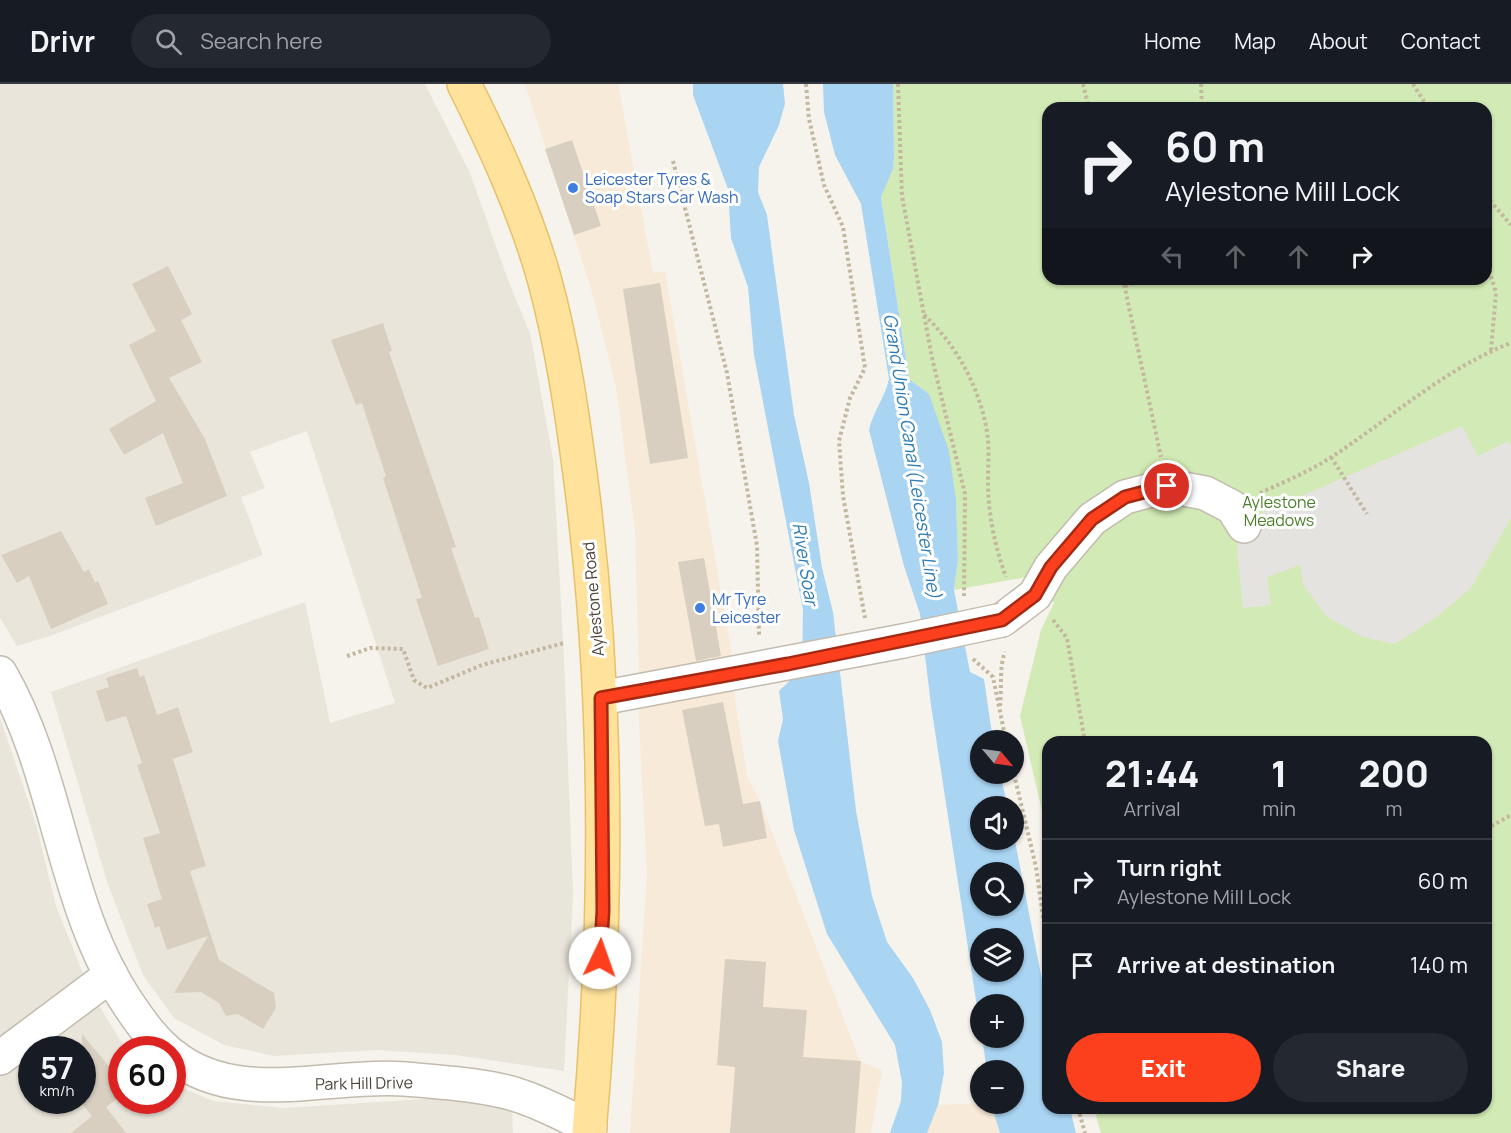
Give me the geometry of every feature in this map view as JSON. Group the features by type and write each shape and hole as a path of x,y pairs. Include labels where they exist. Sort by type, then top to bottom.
{"main road":[{"name":"Aylestone Road","path":"464,84 501,159 543,278 571,406 595,589 601,698 603,911 585,1131"}],"street":[{"path":"601,698 862,650 903,641 1020,607 1092,519 1125,497 1167,486 1205,493 1238,516"},
{"path":"0,673 31,742 57,820 80,903 111,975 140,1020 154,1036"},
{"path":"0,1058 111,975"},
{"name":"Park Hill Drive","path":"186,1065 237,1081 291,1085 402,1079 500,1092 521,1096 585,1131"}],"path":[{"path":"806,84 809,119 824,186 843,227 865,368 850,398 839,441 843,496 862,650"},
{"path":"898,84 902,196 924,315 964,494 964,599"},
{"path":"1083,84 1088,102"},
{"path":"1201,84 1202,102"},
{"path":"1413,84 1424,102"},
{"path":"673,161 727,373 757,546 774,667"},
{"path":"1492,203 1511,225"},
{"path":"1491,350 1496,293 1492,279"},
{"path":"1128,285 1125,286 1167,486"},
{"path":"924,315 939,329 954,350 979,402 987,427 992,528 1005,576 1020,607 1067,638 1084,736"},
{"path":"1238,516 1331,458 1491,350 1511,343"},
{"path":"1331,458 1367,514"},
{"path":"999,710 1003,684 1001,661 1020,607"},
{"path":"347,656 370,648 403,649 414,680 427,688 482,665 565,643"},
{"path":"972,658 993,677 1004,730"},
{"path":"1016,784 1036,867 1042,910"},
{"path":"1492,825 1511,814"},
{"path":"1079,1114 1084,1133"}],"shaded area":[{"path":"0,84 425,84 470,173 508,280 530,333 553,459 564,657 573,894 564,1071 456,1055 377,1050 274,1056 224,1045 174,1018 143,975 108,885 51,692 305,602 330,723 395,703 307,431 250,452 265,488 241,497 263,555 53,635 17,646 0,618"},
{"path":"525,84 618,84 653,273 665,271 734,667 639,681 635,531 616,387 592,292"},
{"path":"1462,426 1478,456 1508,441 1511,445 1511,518 1471,588 1435,618 1395,644 1363,637 1327,617 1303,585 1300,565 1267,577 1271,605 1243,608 1235,525"},
{"path":"732,680 747,776 760,801 860,1061 882,1070 871,1133 630,1133 647,874 638,703"},
{"path":"0,718 36,824 56,906 86,981 0,1046"},
{"path":"93,996 118,1036 108,1036 108,1114 186,1114 186,1090 213,1101 283,1108 441,1098 512,1105 513,1133 0,1133 0,1066 18,1052 18,1114 96,1114 96,1036 40,1036"},
{"path":"970,1104 970,1114 994,1114 1000,1133 927,1133 938,1105"}],"green space":[{"name":"Aylestone Meadows","path":"893,84 1511,84 1511,1133 1101,1133 1095,1114 1492,1114 1492,736 1042,736 1042,811 1020,716 1041,630 1054,603 1027,577 954,590 958,560 956,500 929,394 909,379 881,196 893,169"}],"water":[{"name":"River Soar","path":"693,84 783,84 785,104 779,125 759,167 758,192 767,215 794,415 809,483 822,568 833,612 856,811 872,896 887,942 913,978 930,1010 942,1042 944,1073 938,1105 927,1133 890,1133 901,1101 902,1082 895,1045 827,934 794,830 778,741 783,719 779,691 802,669 803,610 754,355 748,287 731,238 728,189 693,95"},
{"name":"Grand Union Canal (Leicester Line)","path":"823,84 893,84 893,169 881,197 909,379 929,394 949,451 956,500 958,560 954,590 970,672 984,679 991,730 970,730 970,784 1002,784 1005,796 970,796 970,850 1017,850 1019,862 970,862 970,916 1024,916 1024,887 1042,980 1042,1114 1071,1114 1076,1133 1000,1133 994,1114 1024,1114 1024,1060 985,1060 984,1048 1024,1048 1024,994 975,994 973,982 1024,982 1024,928 970,928 970,961 931,705 920,614 904,566 869,430 889,379 861,204 835,155 824,112"}],"building":[{"name":"Leicester Tyres & Soap Stars Car Wash","path":"572,140 601,226 574,235 545,149"},
{"path":"168,266 192,314 181,320 202,362 169,378 205,439 227,496 156,526 145,498 183,483 163,433 124,455 109,429 156,401 129,345 156,331 132,284"},
{"path":"660,283 688,458 650,464 623,289"},
{"path":"383,323 392,351 389,352 456,547 451,548 475,618 479,617 489,649 438,666 416,599 422,598 383,478 386,476 362,403 356,405 331,340"},
{"path":"61,531 84,572 89,569 95,583 98,581 108,604 51,629 29,576 17,583 1,555"},
{"path":"704,558 721,656 696,661 678,562"},
{"path":"137,668 140,677 144,675 157,715 178,707 193,752 173,759 206,866 190,871 219,960 274,993 276,1008 263,1029 238,1014 226,1016 219,1003 201,992 174,993 208,936 167,950 159,926 155,928 147,904 162,899 143,838 160,833 137,765 142,763 126,716 106,722 96,691 109,687 106,678"},
{"path":"723,702 743,804 760,801 767,838 723,847 719,824 705,826 682,710"},
{"path":"725,959 766,962 763,1007 807,1010 803,1057 861,1061 855,1133 730,1133 735,1067 717,1065"},
{"path":"96,1051 108,1065 108,1106 106,1107 108,1114 111,1114 126,1133 71,1133 92,1116 90,1114 96,1114"}],"place":[{"name":"Leicester Tyres & Soap Stars Car Wash","path":"573,188"},
{"name":"Mr Tyre Leicester","path":"700,608"}],"route":[{"path":"600,958 603,911 601,698 853,652 1002,620 1035,595 1051,567 1092,519 1125,497 1167,486"}]}
